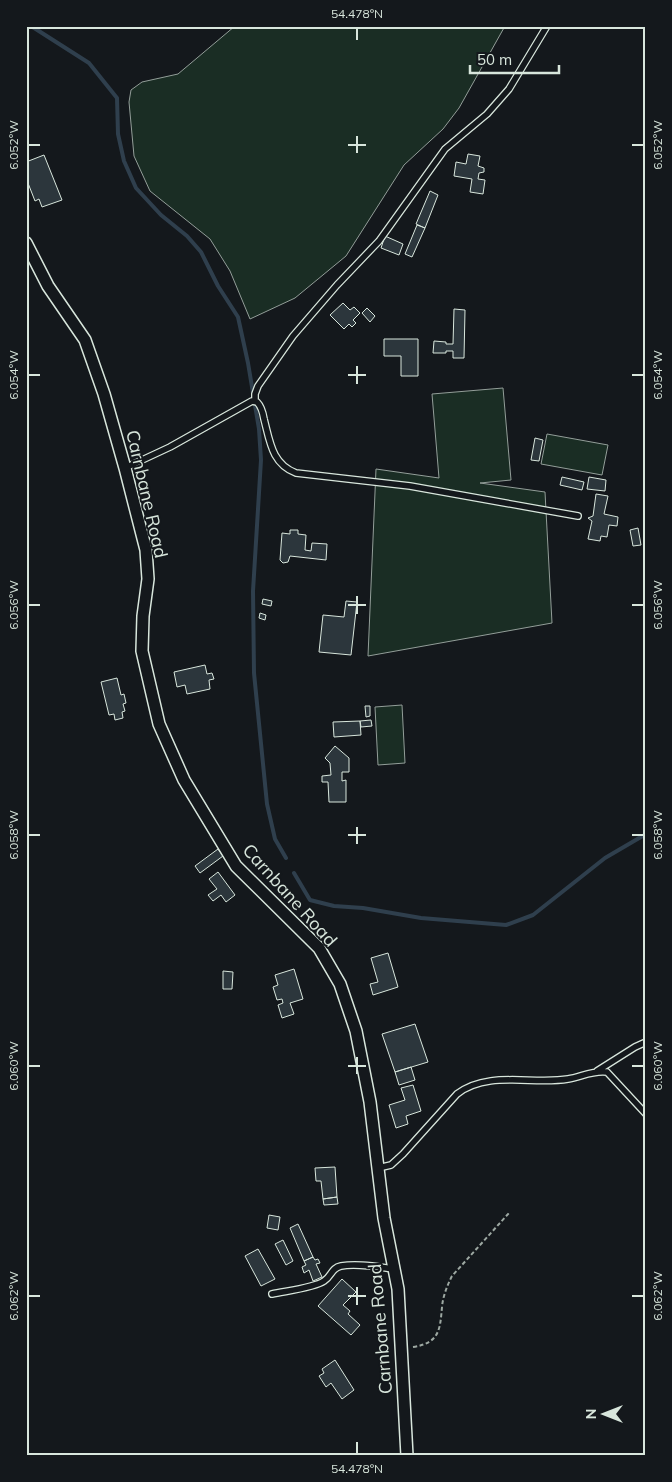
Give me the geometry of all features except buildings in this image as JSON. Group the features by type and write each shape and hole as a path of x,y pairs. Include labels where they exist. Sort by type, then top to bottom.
{"street":[{"name":"Carnbane Road","path":"26,243 48,286 85,340 104,394 126,468 146,550 148,579 142,651 159,724 184,780 236,866 319,948 340,984 356,1031 370,1102 384,1218 398,1289 407,1456"}],"lane":[{"path":"254,401 258,386 293,336 337,285 379,241 445,148 487,114 509,89 547,26"},
{"path":"126,468 170,447 226,416 243,404 254,401"},
{"path":"254,401 261,407 277,460 283,468 289,471 410,486 578,516"},
{"path":"595,1072 646,1042"},
{"path":"378,1168 391,1164 403,1154 464,1088 479,1083 509,1080 569,1079 595,1072 607,1072 646,1114"},
{"path":"272,1294 310,1287 324,1281 334,1268 342,1266 395,1269"}],"path":[{"path":"401,1348 424,1345 433,1339 439,1331 446,1287 452,1276 509,1213"}],"green space":[{"path":"235,26 505,26 459,108 443,129 404,165 346,256 295,298 250,319 230,271 210,239 150,191 134,156 129,102 131,90 142,82 178,74"},
{"path":"503,388 511,480 480,483 545,492 552,623 368,656 376,469 439,478 432,394"},
{"path":"547,434 608,445 602,475 541,464"},
{"path":"402,705 405,763 378,765 375,707"}],"waterway":[{"path":"31,26 89,63 117,98 118,134 124,161 136,188 161,215 187,236 201,252 218,286 238,317 259,429 261,460 253,591 254,673 267,804 275,839 286,858"},
{"path":"294,873 310,900 334,906 363,908 421,918 506,925 533,915 605,858 646,834"}]}
